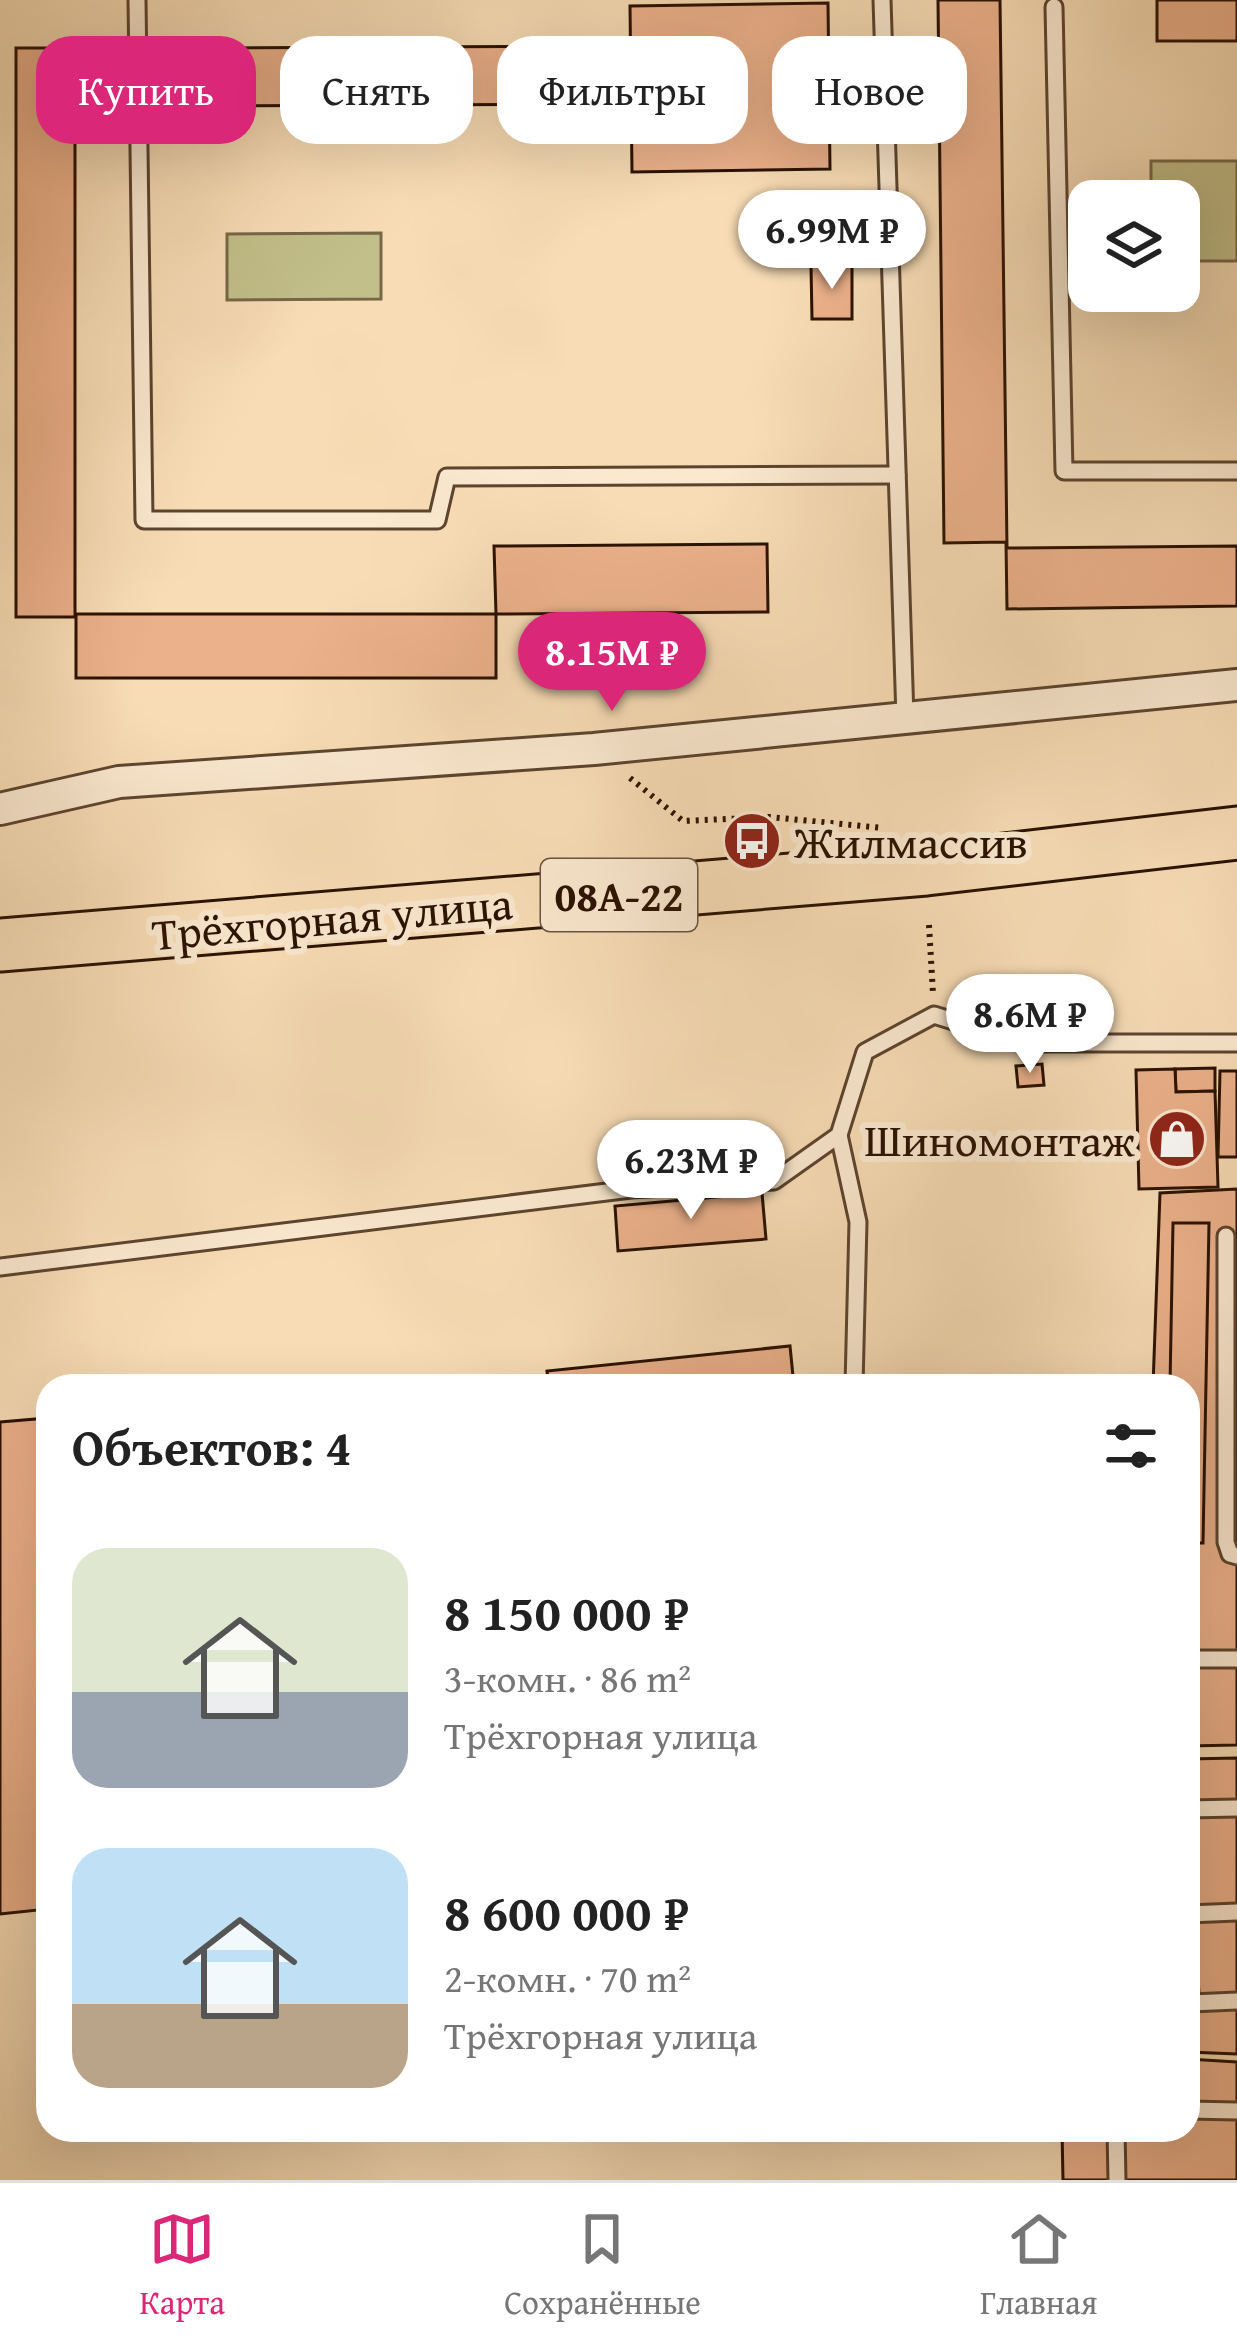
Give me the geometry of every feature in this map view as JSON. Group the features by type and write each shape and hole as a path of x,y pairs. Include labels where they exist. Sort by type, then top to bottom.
{"highway":[{"name":"Трёхгорная улица","path":"0,946 926,869 1237,833"}],"street":[{"path":"0,809 118,782 595,748 1237,685"}],"lane":[{"path":"137,0 143,520 436,520 447,477 897,476"},
{"path":"882,0 905,718"},
{"path":"1054,7 1064,472 1237,471"},
{"path":"854,1374 859,1222 839,1135 865,1052 934,1015 1024,1043 1237,1043"},
{"path":"0,1268 631,1189 773,1181 839,1135"},
{"path":"1226,1236 1226,1542 1230,1554 1237,1556"},
{"path":"1200,1659 1237,1659"},
{"path":"1200,1809 1237,1808"},
{"path":"1200,1914 1237,1912"},
{"path":"1200,2003 1237,2002"},
{"path":"1200,2110 1237,2110"},
{"path":"1116,2142 1117,2180"}],"path":[{"path":"595,748 683,821 770,817 902,830"},
{"path":"929,926 934,1015"}],"shaded area":[{"path":"1151,161 1237,161 1237,261 1200,261 1200,180 1151,180"},
{"path":"381,233 381,299 227,300 227,234"}],"building":[{"path":"938,0 1000,0 1007,548 1237,546 1237,606 1007,609 1006,542 944,543 940,144 967,144 967,36 938,36"},
{"path":"1157,0 1237,0 1237,41 1157,41"},
{"path":"828,3 828,36 772,36 772,144 830,144 830,169 632,172 632,144 748,144 748,36 630,36 630,6"},
{"path":"473,47 497,47 497,105 473,105"},
{"path":"16,48 36,48 36,144 75,144 75,614 496,614 496,678 76,678 76,617 16,617"},
{"path":"256,48 280,48 280,106 256,106"},
{"path":"811,266 852,266 852,319 812,319"},
{"path":"767,544 768,612 496,614 494,546"},
{"path":"1042,1064 1044,1085 1018,1087 1016,1066"},
{"path":"1215,1068 1215,1091 1176,1092 1175,1069"},
{"name":"Шиномонтаж","path":"1175,1069 1176,1092 1215,1091 1218,1187 1139,1189 1136,1070"},
{"path":"1220,1071 1237,1071 1237,1157 1218,1157"},
{"path":"1237,1189 1237,1745 1200,1746 1200,1374 1153,1374 1160,1193"},
{"path":"762,1193 766,1239 618,1251 615,1206"},
{"path":"1173,1223 1209,1223 1203,1543 1200,1374 1170,1374"},
{"path":"790,1346 793,1374 547,1374"},
{"path":"36,1419 36,1910 0,1914 0,1422"},
{"path":"1237,1758 1237,2054 1200,2052 1200,1759"},
{"path":"1200,2060 1237,2062 1237,2180 1063,2180 1062,2142 1200,2142"}],"place":[{"name":"Жилмассив","path":"752,841"},
{"name":"Шиномонтаж","path":"1177,1139"}]}
